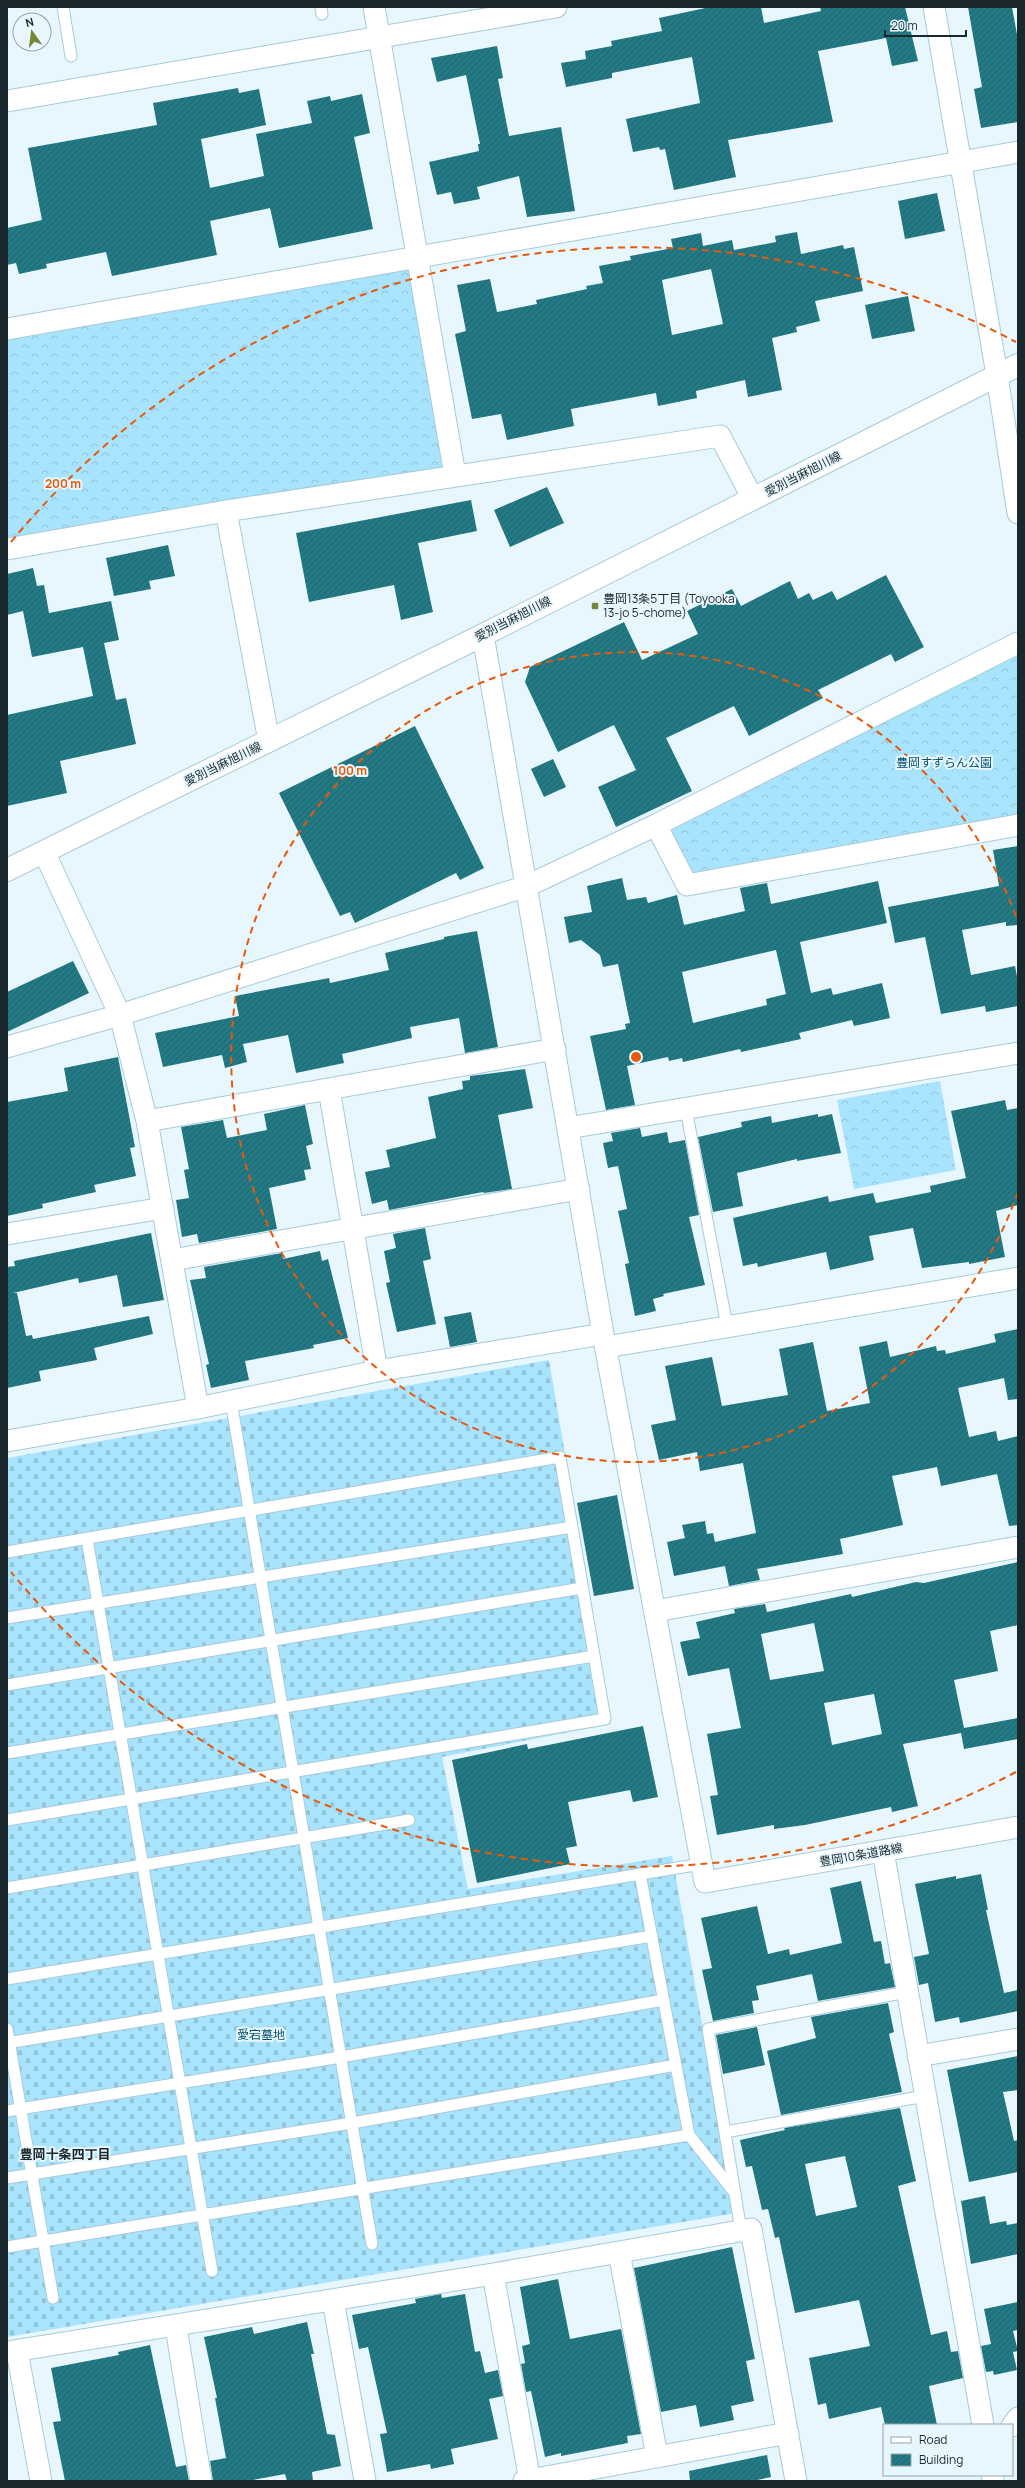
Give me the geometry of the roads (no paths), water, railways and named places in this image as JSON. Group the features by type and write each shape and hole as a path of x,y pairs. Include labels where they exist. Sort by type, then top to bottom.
{"main road":[{"name":"愛別当麻旭川線","path":"7,870 483,635 1018,364"}],"street":[{"path":"374,7 455,475"},
{"path":"7,101 556,7"},
{"path":"934,7 997,375 1018,513"},
{"path":"7,329 417,256 1018,152"},
{"path":"7,549 226,511 455,475 720,436 753,499"},
{"path":"226,511 269,741"},
{"path":"483,635 604,1341 703,1873"},
{"path":"7,1047 120,1015 527,886 656,825 1018,643"},
{"path":"656,825 687,884 1018,825"},
{"path":"44,852 120,1015 147,1121 198,1408"},
{"path":"147,1121 555,1049"},
{"path":"568,1128 1018,1053"},
{"path":"329,1089 377,1371"},
{"path":"172,1260 579,1190"},
{"path":"7,1234 163,1208"},
{"path":"7,1441 198,1408 377,1371 727,1326 1018,1278"},
{"path":"655,1611 1018,1547"},
{"name":"豊岡10条道路線","path":"703,1873 883,1851 1018,1828"},
{"path":"883,1851 983,2424"},
{"path":"918,2056 1018,2039"},
{"path":"41,2481 12,2352 176,2327 751,2229 796,2481"},
{"path":"619,2252 657,2456"},
{"path":"493,2274 528,2481 788,2433"},
{"path":"333,2300 365,2481"},
{"path":"176,2327 201,2481"}],"lane":[{"path":"63,7 71,56"},
{"path":"686,1108 727,1326"},
{"path":"231,1401 372,2244"},
{"path":"7,1552 250,1512 560,1457 605,1719 7,1820"},
{"path":"7,1618 260,1576 572,1527"},
{"path":"87,1539 201,2215 212,2271"},
{"path":"7,1685 582,1588"},
{"path":"7,1753 594,1656"},
{"path":"7,1888 409,1820"},
{"path":"7,1979 640,1874 703,1873"},
{"path":"640,1874 689,2135 735,2193"},
{"path":"8,2043 652,1936"},
{"path":"741,2231 708,2029 907,1992"},
{"path":"7,2111 341,2057 664,2000"},
{"path":"7,2029 8,2043 21,2109 53,2298"},
{"path":"7,2178 352,2123 676,2065"},
{"path":"725,2132 925,2096"},
{"path":"7,2247 689,2135"}],"place":[{"name":"豊岡13条5丁目 (Toyooka 13-jo 5-chome)","path":"595,606"}],"district":[{"name":"豊岡十条四丁目","path":"65,2154"}],"park label":[{"name":"豊岡すずらん公園","path":"944,763"},
{"name":"愛宕墓地","path":"261,2035"}]}
